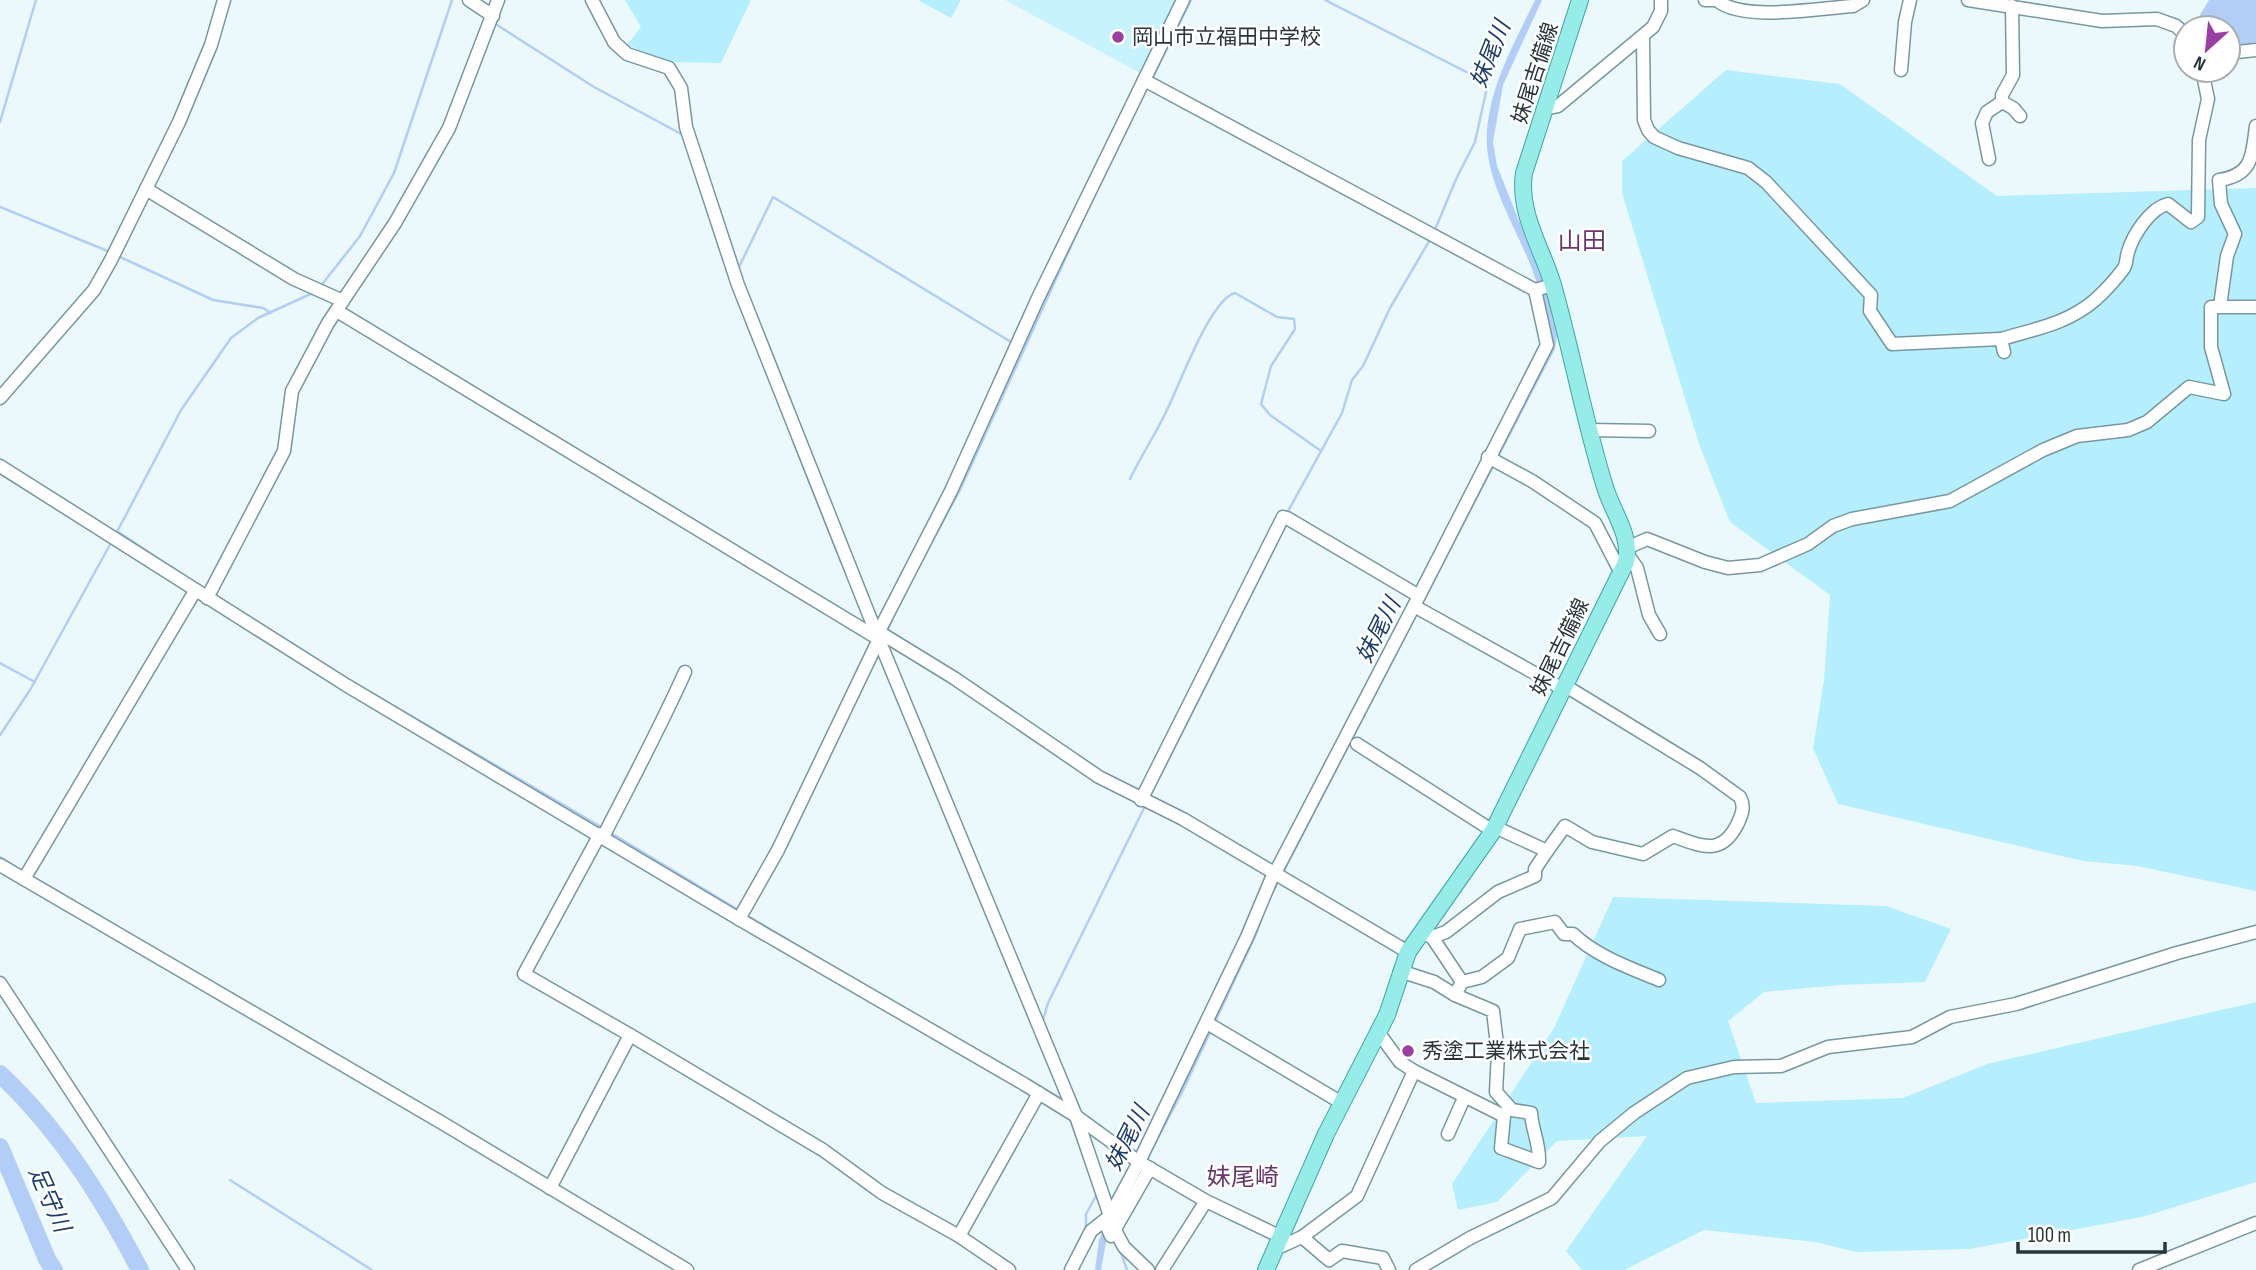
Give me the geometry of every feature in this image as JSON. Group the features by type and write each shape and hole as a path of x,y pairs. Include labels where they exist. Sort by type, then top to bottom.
{"main road":[{"name":"妹尾吉備線","path":"1266,1270 1342,1103 1378,1032 1408,953 1427,935 1494,829 1621,573 1628,551 1605,489 1590,430 1543,288 1523,187 1524,173 1580,0"}],"street":[{"path":"0,398 94,290 179,122 211,45 224,0"},
{"path":"469,0 491,19"},
{"path":"209,594 284,451 292,391 340,306 395,223 449,128 498,0"},
{"path":"592,0 614,42 627,54 669,68 681,88 686,127 738,285 1070,1112 1110,1226 1124,1247 1148,1270"},
{"path":"741,915 778,850 878,635 951,491 1038,298 1148,82 1183,0"},
{"path":"1547,108 1558,106 1643,37 1658,20 1662,0"},
{"path":"1705,0 1719,0 1724,6 1750,12 1853,6 1863,0"},
{"path":"1901,70 1905,22 1910,0"},
{"path":"1968,0 2102,21 2157,19 2172,25"},
{"path":"2002,102 2002,94 2013,75 2012,6"},
{"path":"1643,37 1644,120 1648,130 1654,137 1678,148 1748,168 1766,182 1871,295 1870,311 1892,344 2003,346 2057,324 2095,300 2126,265 2128,251 2152,212 2168,204 2191,222 2198,217 2199,140 2208,99 2205,84"},
{"path":"1071,1270 1091,1231 1110,1226 1145,1166 1277,877 1418,605 1547,345 1543,288 1432,235 1148,82"},
{"path":"2002,102 2020,116"},
{"path":"1989,159 1982,123 1987,112 2002,102"},
{"path":"2220,306 2227,256 2235,234 2221,204 2219,180 2237,177 2244,172 2253,148 2256,126"},
{"path":"146,189 878,635 954,678 1084,768 1145,802 1183,819 1408,953"},
{"path":"1660,634 1649,615 1637,568 1628,551 1647,539 1704,562 1728,568 1759,565 1799,548 1833,526 1852,519 1950,501 2043,450 2077,436 2128,430 2147,422 2189,387 2224,394 2211,347 2211,307 2256,307"},
{"path":"1590,430 1649,431"},
{"path":"1491,459 1595,523 1621,573"},
{"path":"0,466 195,591 209,594 346,685 604,833 1039,1093 1145,1166 1278,1243 1302,1237 1357,1196 1413,1072"},
{"path":"1145,802 1286,518 1418,605 1564,687 1730,790 1743,804 1742,814 1730,840 1716,847 1673,836 1643,854 1592,842 1564,826 1535,869 1535,876 1498,892 1446,932 1427,935 1462,982"},
{"path":"26,875 115,730 195,591"},
{"path":"685,671 662,725 524,974 823,1150 882,1193 960,1234 1009,1270"},
{"path":"1357,744 1494,829 1547,851"},
{"path":"0,865 26,875 552,1184 687,1270"},
{"path":"1455,995 1462,982 1482,977 1508,958 1520,929 1555,922 1564,934 1573,934 1601,956 1660,980"},
{"path":"1416,1270 1470,1238 1552,1198 1600,1141 1634,1113 1687,1078 1734,1067 1781,1066 1828,1047 1912,1037 1950,1017 2016,1004 2177,953 2256,932"},
{"path":"1378,1032 1399,1062 1413,1072 1504,1116 1501,1148 1539,1162 1538,1135 1532,1124 1531,1113 1512,1110 1496,1092 1498,1053 1493,1011 1455,995 1434,982 1400,971"},
{"path":"0,983 188,1270"},
{"path":"1211,1025 1342,1103"},
{"path":"552,1184 630,1035"},
{"path":"960,1234 1039,1093"},
{"path":"1448,1134 1464,1098"},
{"path":"1162,1270 1206,1201"},
{"path":"2139,1270 2256,1223"},
{"path":"1302,1237 1329,1260 1342,1251 1373,1255 1383,1258 1389,1270"}],"shaded area":[{"path":"625,0 751,0 721,63 670,62 627,45 641,27"},
{"path":"918,0 961,0 951,18"},
{"name":"岡山市立福田中学校","path":"1005,0 1180,0 1144,75"},
{"name":"妹尾川","path":"1535,0 1542,0 1503,85 1493,142 1497,166 1544,283 1557,335 1555,349 1267,906 1257,935 1183,1093 1107,1237 1101,1270 1095,1270 1099,1240 1258,912 1549,346 1536,281 1502,203 1487,149 1487,130 1493,96 1512,47"},
{"path":"2209,0 2256,0 2256,42 2242,45 2242,14 2200,14"},
{"path":"1726,70 1840,84 1997,196 2256,188 2256,891 2137,866 2083,861 1838,804 1813,748 1824,681 1830,595 1730,522 1699,444 1622,193 1622,161"},
{"path":"1613,897 1886,906 1951,929 1925,982 1840,985 1764,992 1728,1021 1756,1103 1903,1098 1987,1064 2256,1002 2256,1182 2142,1217 1970,1249 1856,1252 1815,1242 1704,1230 1624,1270 1582,1270 1566,1251 1647,1136 1557,1141 1497,1202 1458,1210 1452,1184 1554,1028"}],"waterway":[{"path":"0,122 36,0"},
{"path":"320,287 360,236 394,173 452,0"},
{"path":"1152,79 1191,0"},
{"path":"1325,0 1488,83 1475,142 1434,232"},
{"path":"2020,2 2072,10"},
{"path":"2155,13 2172,18"},
{"path":"494,23 594,87 683,135"},
{"path":"916,571 960,490 1086,213 1147,88"},
{"path":"739,267 773,197 1011,342"},
{"path":"0,207 110,252"},
{"path":"1287,513 1342,413 1352,380 1363,366 1390,308 1431,238"},
{"path":"116,255 213,300 263,308 271,313"},
{"path":"117,532 181,410 231,338 258,318 315,292"},
{"path":"1130,479 1166,412 1205,327 1225,299 1235,293 1277,317 1294,319 1295,329 1271,366 1261,404 1270,415 1321,451"},
{"path":"346,309 783,574"},
{"path":"793,441 841,562"},
{"path":"117,531 186,577"},
{"path":"0,735 30,690 112,541"},
{"path":"215,595 353,682 603,828"},
{"path":"887,631 897,608"},
{"path":"1150,796 1235,627"},
{"path":"0,663 35,682"},
{"path":"882,663 913,737"},
{"path":"1043,1020 1048,1003 1145,806"},
{"path":"611,833 740,911"},
{"path":"0,857 24,872"},
{"path":"30,875 130,934"},
{"path":"746,915 827,963"},
{"path":"217,985 338,1055"},
{"path":"0,1074 61,1142 95,1191 140,1270"},
{"path":"1042,1088 1063,1100"},
{"path":"1072,1091 1079,1107"},
{"path":"1070,1119 1081,1149"},
{"name":"足守川","path":"0,1147 54,1270"},
{"path":"230,1180 372,1270"},
{"path":"1086,1230 1086,1214 1097,1194"},
{"path":"1120,1250 1127,1270"}],"place":[{"name":"岡山市立福田中学校","path":"1118,37"},
{"name":"秀塗工業株式会社","path":"1408,1051"}],"district":[{"name":"山田","path":"1582,241"},
{"name":"妹尾崎","path":"1243,1177"}]}
